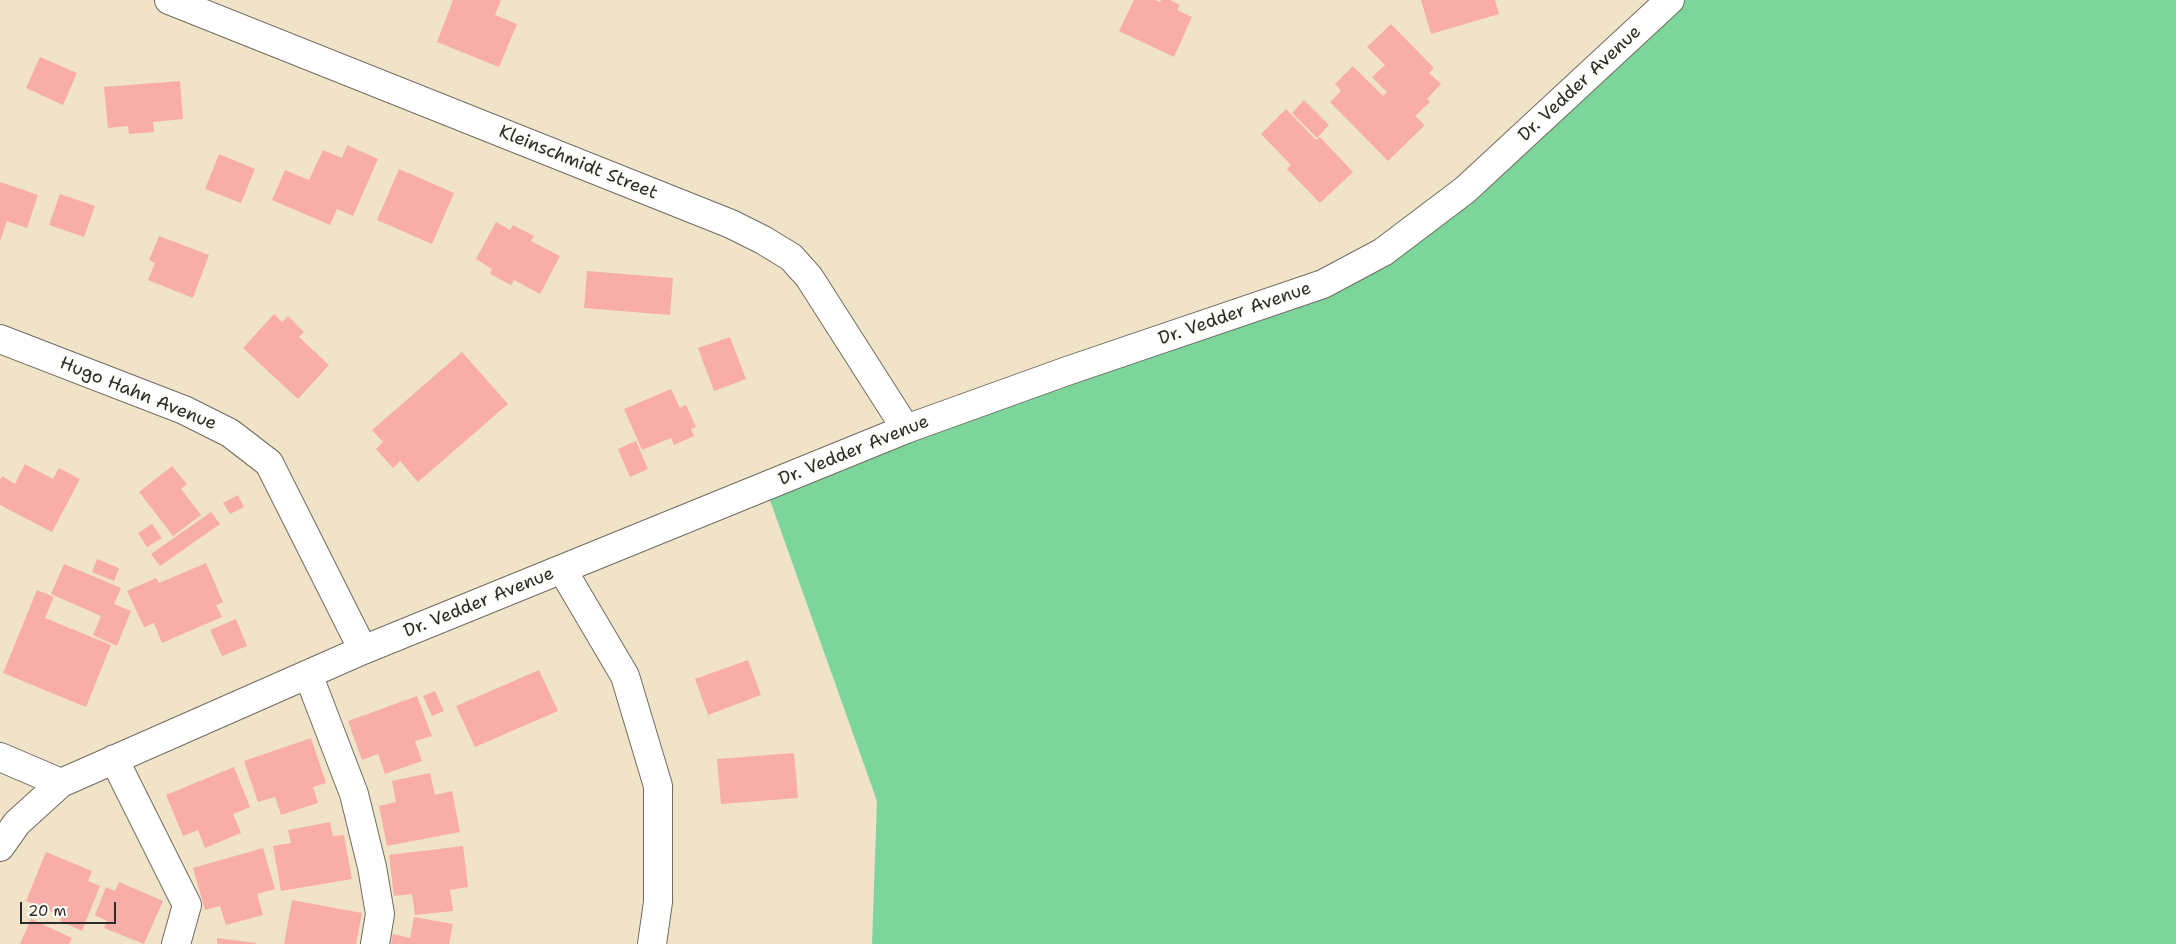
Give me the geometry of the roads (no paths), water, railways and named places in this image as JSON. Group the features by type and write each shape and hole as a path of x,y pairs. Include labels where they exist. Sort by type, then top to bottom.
{"street":[{"name":"Kleinschmidt Street","path":"169,0 731,224 763,240 791,257 809,277 906,429"},
{"name":"Dr. Vedder Avenue","path":"0,846 17,823 61,783 363,650 906,429 1066,371 1323,284 1383,252 1465,190 1670,0"},
{"name":"Hugo Hahn Avenue","path":"0,339 184,410 230,433 269,463 363,650"},
{"path":"562,569 625,676 658,786 658,902 652,944"},
{"path":"308,674 356,803 372,867 380,914 375,944"},
{"path":"0,757 61,783"},
{"path":"114,759 187,905 176,944"}]}
